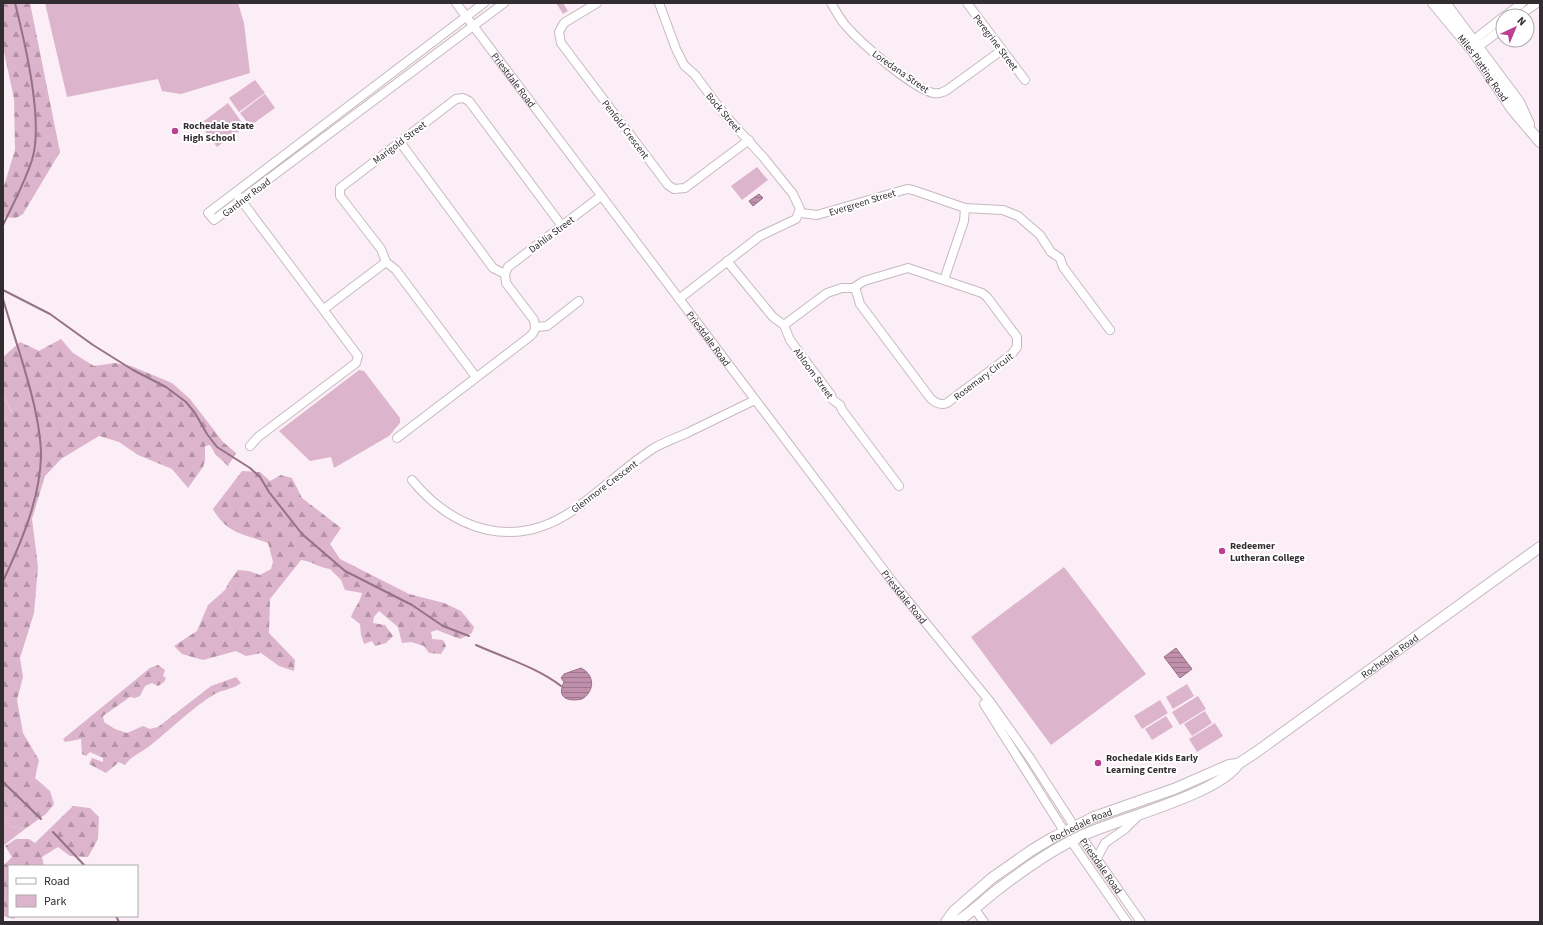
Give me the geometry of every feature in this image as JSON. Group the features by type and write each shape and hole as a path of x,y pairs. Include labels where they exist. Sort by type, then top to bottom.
{"main road":[{"name":"Miles Platting Road","path":"1434,3 1473,46"},
{"name":"Miles Platting Road","path":"1445,3 1512,109 1540,142"},
{"name":"Rochedale Road","path":"956,922 1019,873 1071,841 1202,790 1233,772 1238,764 1272,742 1540,547"},
{"name":"Rochedale Road","path":"946,922 954,912 992,878 1032,850 1064,831 1174,790 1229,765 1238,764"},
{"name":"Priestdale Road","path":"1074,826 1082,836"},
{"name":"Priestdale Road","path":"1064,831 1071,841"}],"street":[{"name":"Priestdale Road","path":"456,3 895,585 991,704 1030,758 1074,826"},
{"name":"Gardner Road","path":"484,3 208,213 214,220 474,27 504,3"},
{"name":"Penfold Crescent","path":"597,3 564,23 559,32 561,43 668,185 674,189 685,188 748,140"},
{"name":"Bock Street","path":"659,3 676,49 684,65 695,75 724,114 793,194 800,209 800,213"},
{"name":"Loredana Street","path":"831,3 845,25 858,39 916,84 932,93 941,94 948,90 1002,50"},
{"name":"Peregrine Street","path":"967,3 1024,80"},
{"path":"1473,46 1495,25"},
{"path":"1473,46 1495,33"},
{"name":"Marigold Street","path":"386,262 381,249 340,196 340,188 456,99 463,98 469,101 562,226"},
{"path":"397,438 528,338 533,334 536,327 534,320 506,283 504,274 493,268 400,142"},
{"name":"Evergreen Street","path":"800,213 817,215 907,189 965,208 1003,210 1018,216 1031,225 1040,235 1051,252 1060,258 1064,267 1110,330"},
{"path":"236,192 357,352 358,356 356,363 258,437 250,446"},
{"name":"Dahlia Street","path":"504,274 508,266 601,196"},
{"path":"944,280 964,221 965,208"},
{"path":"679,299 760,236 779,226 792,222 800,213"},
{"path":"324,309 386,262 396,270 476,377"},
{"name":"Abloom Street","path":"727,262 773,317 784,325 790,340 831,395 833,400 840,404 842,410 899,486"},
{"name":"Rosemary Circuit","path":"784,325 827,293 842,288 855,287 864,281 908,268 982,293 987,297 1017,337 1018,341 1015,351 942,405 931,399 860,304 855,287"},
{"path":"536,327 547,326 580,301"},
{"name":"Glenmore Crescent","path":"412,480 426,498 440,510 461,522 495,531 521,532 544,526 574,510 654,448 755,400"},
{"name":"Priestdale Road","path":"965,672 1064,831"},
{"path":"1097,858 1105,843 1125,829 1140,814"},
{"name":"Priestdale Road","path":"1082,836 1140,922"},
{"name":"Priestdale Road","path":"1071,841 1127,922"},
{"path":"974,908 984,922"}],"green space":[{"path":"3,3 30,3 60,152 23,214 16,218 3,217 4,186 15,150 14,99 3,47"},
{"path":"45,3 238,3 244,23 250,73 181,94 162,91 158,79 67,97"},
{"path":"556,3 563,3 568,11 563,14"},
{"path":"255,80 265,93 239,112 229,98"},
{"path":"265,94 275,108 250,126 240,113"},
{"path":"228,103 245,127 217,147 200,124"},
{"path":"757,167 768,180 742,200 731,186"},
{"path":"61,339 73,353 94,366 115,363 131,366 172,383 190,399 223,442 236,453 228,466 216,455 210,445 205,446 205,461 203,467 188,488 172,469 138,455 119,442 99,436 61,459 45,476 32,519 38,567 34,613 20,658 23,677 17,700 23,733 39,760 35,778 50,791 54,804 46,814 25,829 11,827 3,817 3,420 12,412 3,395 3,357 20,342 39,351"},
{"path":"359,370 364,371 400,418 400,423 389,436 334,468 331,457 310,461 279,431"},
{"path":"3,395 12,413 3,420"},
{"path":"242,471 260,472 270,481 281,475 292,478 302,498 341,528 330,544 340,559 409,594 444,603 461,611 474,627 472,633 460,639 437,630 431,632 432,639 443,640 446,646 441,654 429,653 424,646 411,642 402,643 398,627 379,611 374,617 373,623 385,625 393,636 386,643 375,646 372,641 364,644 360,624 351,617 362,593 345,590 341,580 330,569 301,560 270,599 269,633 295,660 294,671 279,666 261,653 246,656 236,651 203,660 182,654 174,646 197,631 208,605 225,590 238,570 249,571 260,575 271,569 273,562 268,543 244,535 230,528 224,524 213,509"},
{"path":"1064,567 1146,674 1051,745 971,637"},
{"path":"158,665 165,670 163,676 166,678 164,682 158,686 152,683 145,686 140,696 135,698 130,697 103,716 104,722 115,729 127,733 143,726 150,729 158,727 211,686 236,677 241,683 205,700 125,765 119,762 106,773 89,764 92,758 103,762 103,758 90,752 86,756 82,754 81,739 65,742 63,739 150,668"},
{"path":"1187,684 1194,696 1173,709 1166,697"},
{"path":"1198,696 1206,709 1180,725 1172,712"},
{"path":"1160,700 1168,713 1142,729 1134,716"},
{"path":"1205,711 1212,723 1192,736 1184,724"},
{"path":"1166,716 1173,727 1152,740 1145,729"},
{"path":"1215,723 1223,736 1197,752 1189,739"},
{"path":"73,806 90,808 99,817 98,839 88,857 70,856 58,847 42,857 44,865 8,865 8,917 15,917 14,919 3,916 3,866 12,857 5,846 16,839 29,839 35,843"},
{"path":"3,817 11,827 25,829 3,846"}],"shaded area":[{"path":"759,194 763,198 753,206 749,201"},
{"path":"1176,648 1192,669 1180,678 1164,657"},
{"path":"581,668 586,671 591,679 592,683 589,692 582,699 572,700 565,698 561,692 564,682 561,678 564,674"}],"waterway":[{"path":"3,225 26,176 32,160 35,144 35,104 32,82 24,39 15,3"},
{"path":"3,290 50,314 93,345 133,370 166,387 186,402 217,447 250,468 260,477 269,492 302,534 345,571 412,605 443,626 469,636"},
{"path":"3,299 21,356 37,418 41,456 40,472 33,504 23,536 3,581"},
{"path":"476,645 531,668 561,686"},
{"path":"3,782 41,819"},
{"path":"53,832 84,865"},
{"path":"116,917 119,922"}],"place":[{"name":"Rochedale State High School","path":"175,131"},
{"name":"Redeemer Lutheran College","path":"1222,551"},
{"name":"Rochedale Kids Early Learning Centre","path":"1098,763"}]}
